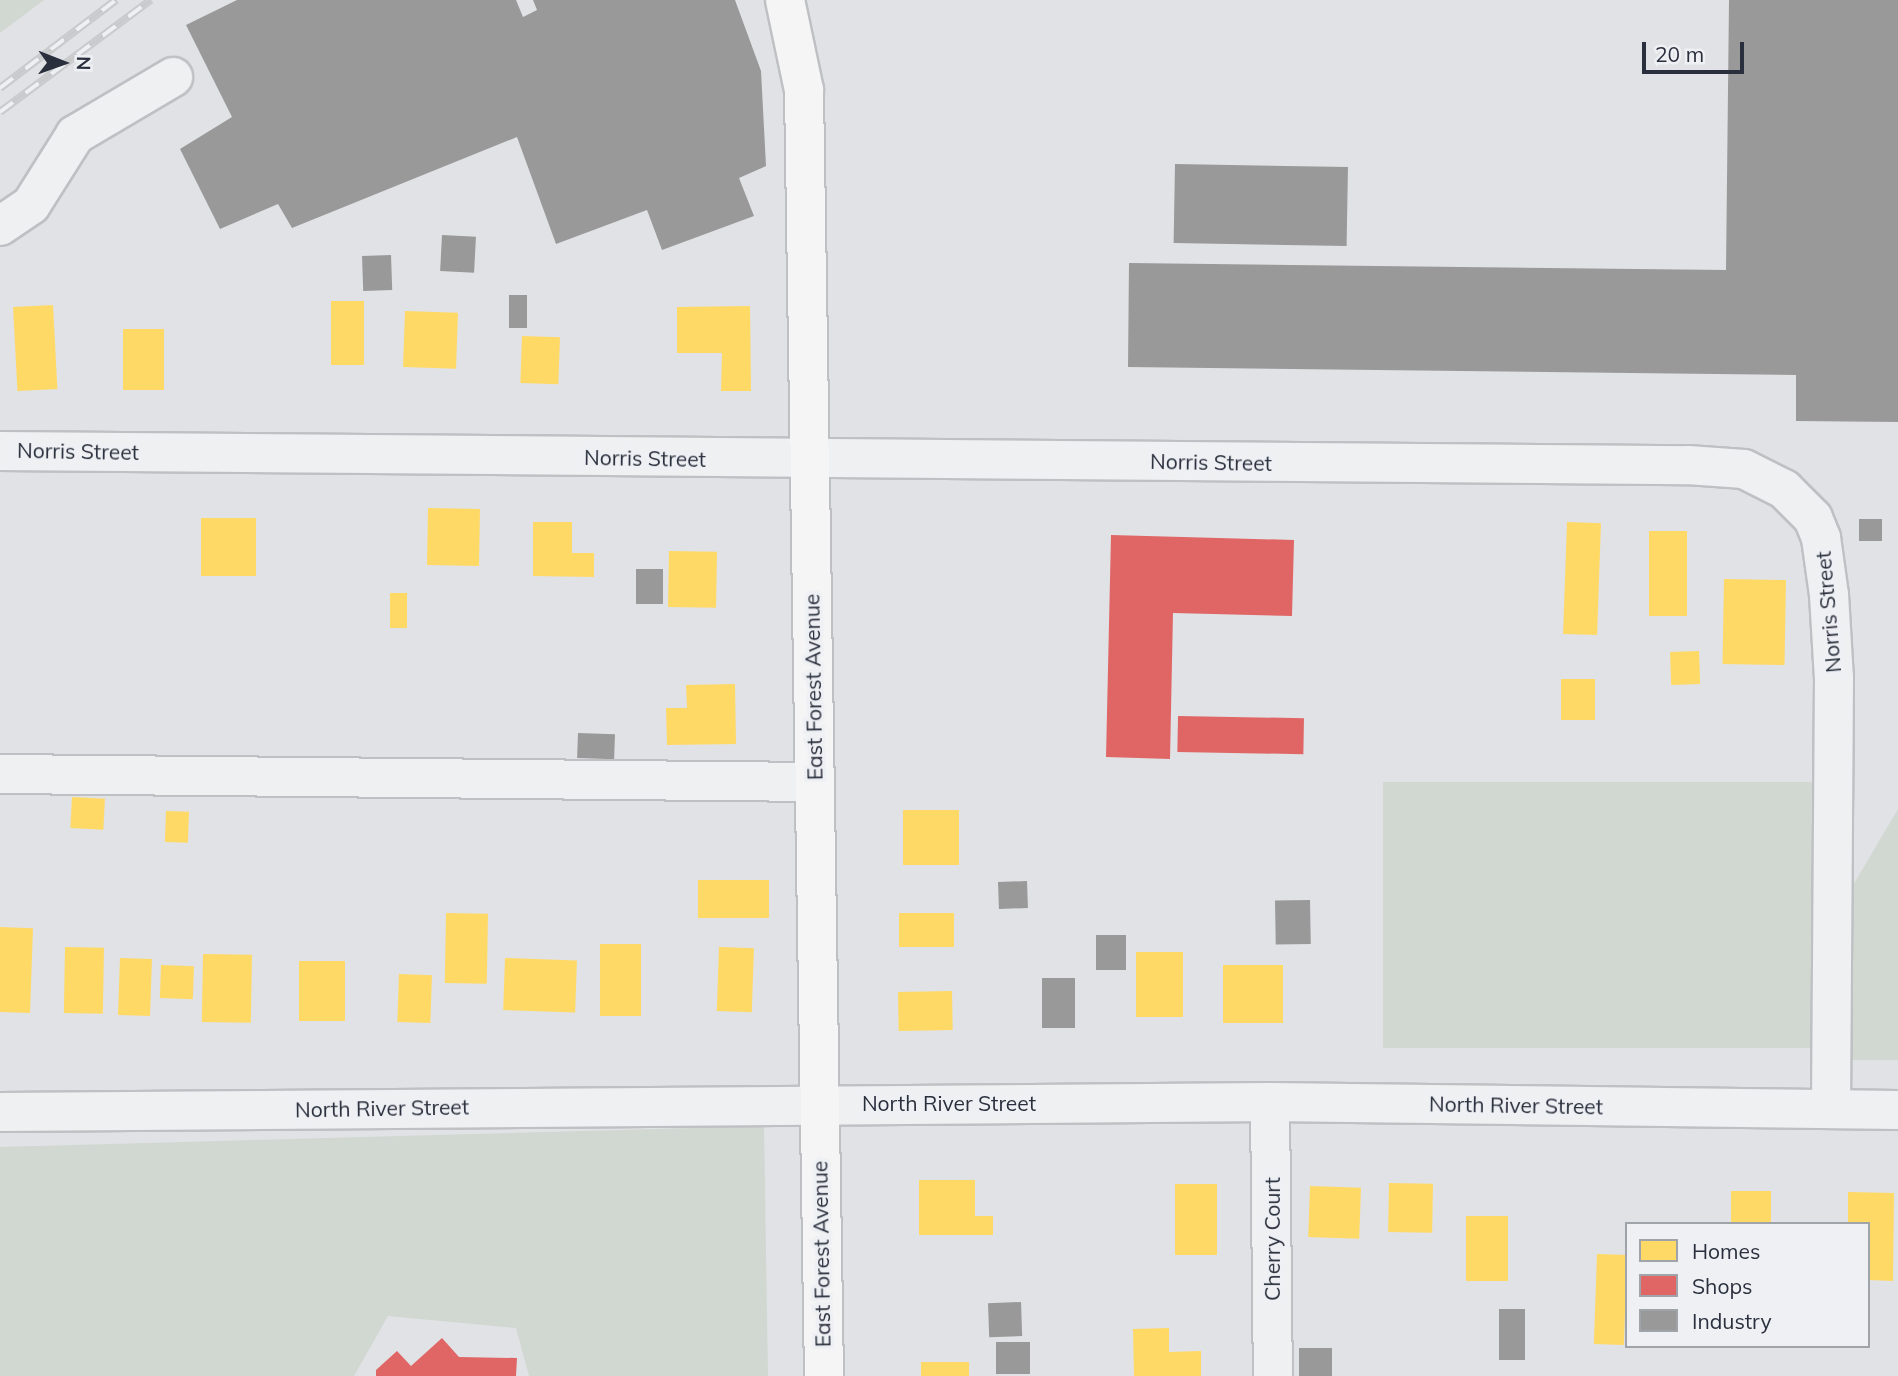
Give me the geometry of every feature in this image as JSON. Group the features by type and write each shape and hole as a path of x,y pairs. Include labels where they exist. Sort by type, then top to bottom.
{"main road":[{"name":"East Forest Avenue","path":"785,0 804,90 824,1376"}],"street":[{"path":"0,226 31,205 75,135 173,77"},
{"name":"Norris Street","path":"0,451 810,460 1688,465 1744,469 1784,489 1812,518 1821,538 1829,595 1834,678 1831,1109"},
{"path":"0,774 814,782"},
{"name":"North River Street","path":"0,1112 1270,1102 1898,1110"},
{"name":"Cherry Court","path":"1270,1102 1273,1376"}],"shaded area":[{"path":"0,0 44,0 0,33"},
{"path":"1383,782 1819,782 1819,1048 1383,1048"},
{"path":"1898,809 1898,1060 1846,1060 1849,892"},
{"path":"764,1126 768,1376 529,1376 516,1328 388,1316 354,1376 0,1376 0,1147"}],"building: Homes":[{"path":"331,301 364,301 364,365 331,365"},
{"path":"53,305 57,389 17,391 13,307"},
{"path":"750,306 751,391 721,391 722,353 677,353 677,307"},
{"path":"405,311 458,313 456,369 403,367"},
{"path":"123,329 164,329 164,390 123,390"},
{"path":"522,336 560,337 558,384 520,383"},
{"path":"428,508 480,509 479,566 427,565"},
{"path":"201,518 256,518 256,576 201,576"},
{"path":"533,522 572,522 572,553 594,553 594,577 533,576"},
{"path":"1567,522 1601,523 1597,635 1563,634"},
{"path":"1649,531 1687,531 1687,616 1649,616"},
{"path":"669,551 717,552 716,608 668,607"},
{"path":"1724,579 1786,580 1785,665 1723,664"},
{"path":"390,593 407,593 407,628 390,628"},
{"path":"1699,651 1700,684 1671,685 1670,652"},
{"path":"1561,679 1595,679 1595,720 1561,720"},
{"path":"735,684 736,744 667,745 666,708 687,708 686,685"},
{"path":"72,797 105,799 103,830 70,828"},
{"path":"903,810 959,810 959,865 903,865"},
{"path":"166,811 189,812 188,843 165,842"},
{"path":"698,880 769,880 769,918 698,918"},
{"path":"446,913 488,914 487,984 445,983"},
{"path":"899,913 954,913 954,947 899,947"},
{"path":"0,927 33,928 30,1013 0,1012"},
{"path":"600,944 641,944 641,1016 600,1016"},
{"path":"65,947 104,948 103,1014 64,1013"},
{"path":"719,947 754,948 752,1012 717,1011"},
{"path":"1136,952 1183,952 1183,1017 1136,1017"},
{"path":"203,954 252,955 251,1023 202,1022"},
{"path":"120,958 152,959 150,1016 118,1015"},
{"path":"505,958 577,961 575,1012 503,1010"},
{"path":"299,961 345,961 345,1021 299,1021"},
{"path":"161,965 194,966 193,999 160,998"},
{"path":"1223,965 1283,965 1283,1023 1223,1023"},
{"path":"399,974 432,975 430,1023 397,1022"},
{"path":"952,991 953,1030 899,1031 898,992"},
{"path":"919,1180 975,1180 975,1216 993,1216 993,1235 919,1235"},
{"path":"1389,1183 1433,1184 1432,1233 1388,1232"},
{"path":"1175,1184 1217,1184 1217,1255 1175,1255"},
{"path":"1310,1186 1361,1188 1359,1239 1308,1237"},
{"path":"1731,1191 1771,1191 1771,1222 1731,1222"},
{"path":"1848,1192 1894,1193 1893,1281 1870,1280 1870,1222 1848,1222"},
{"path":"1466,1216 1508,1216 1508,1281 1466,1281"},
{"path":"1597,1254 1625,1255 1624,1345 1594,1344"},
{"path":"1169,1328 1169,1352 1201,1351 1201,1376 1134,1376 1133,1329"},
{"path":"921,1362 969,1362 969,1376 921,1376"}],"building: Shops":[{"path":"1111,535 1294,540 1292,616 1173,613 1170,759 1106,757"},
{"path":"1178,716 1304,718 1303,754 1177,752"},
{"path":"442,1338 459,1357 517,1358 516,1376 376,1376 376,1370 397,1351 411,1366"}],"building: Industry":[{"path":"237,0 516,0 523,17 537,10 533,0 735,0 761,71 766,166 739,178 754,216 662,250 647,210 556,244 517,137 292,228 278,204 220,229 180,149 232,117 186,25"},
{"path":"1729,0 1898,0 1898,422 1796,421 1796,375 1128,367 1129,263 1726,270"},
{"path":"1175,164 1348,167 1347,246 1174,243"},
{"path":"442,235 476,237 474,273 440,271"},
{"path":"391,255 392,290 363,291 362,256"},
{"path":"509,295 527,295 527,328 509,328"},
{"path":"1859,519 1882,519 1882,541 1859,541"},
{"path":"636,569 663,569 663,604 636,604"},
{"path":"578,733 615,734 614,759 577,758"},
{"path":"1027,881 1028,908 999,909 998,882"},
{"path":"1310,900 1311,944 1276,945 1275,901"},
{"path":"1096,935 1126,935 1126,970 1096,970"},
{"path":"1042,978 1075,978 1075,1028 1042,1028"},
{"path":"1021,1302 1022,1336 989,1337 988,1303"},
{"path":"1499,1309 1525,1309 1525,1360 1499,1360"},
{"path":"996,1342 1030,1342 1030,1374 996,1374"},
{"path":"1299,1348 1332,1348 1332,1376 1299,1376"}],"railway":[{"path":"0,88 116,0"},
{"path":"0,112 151,0"}]}
